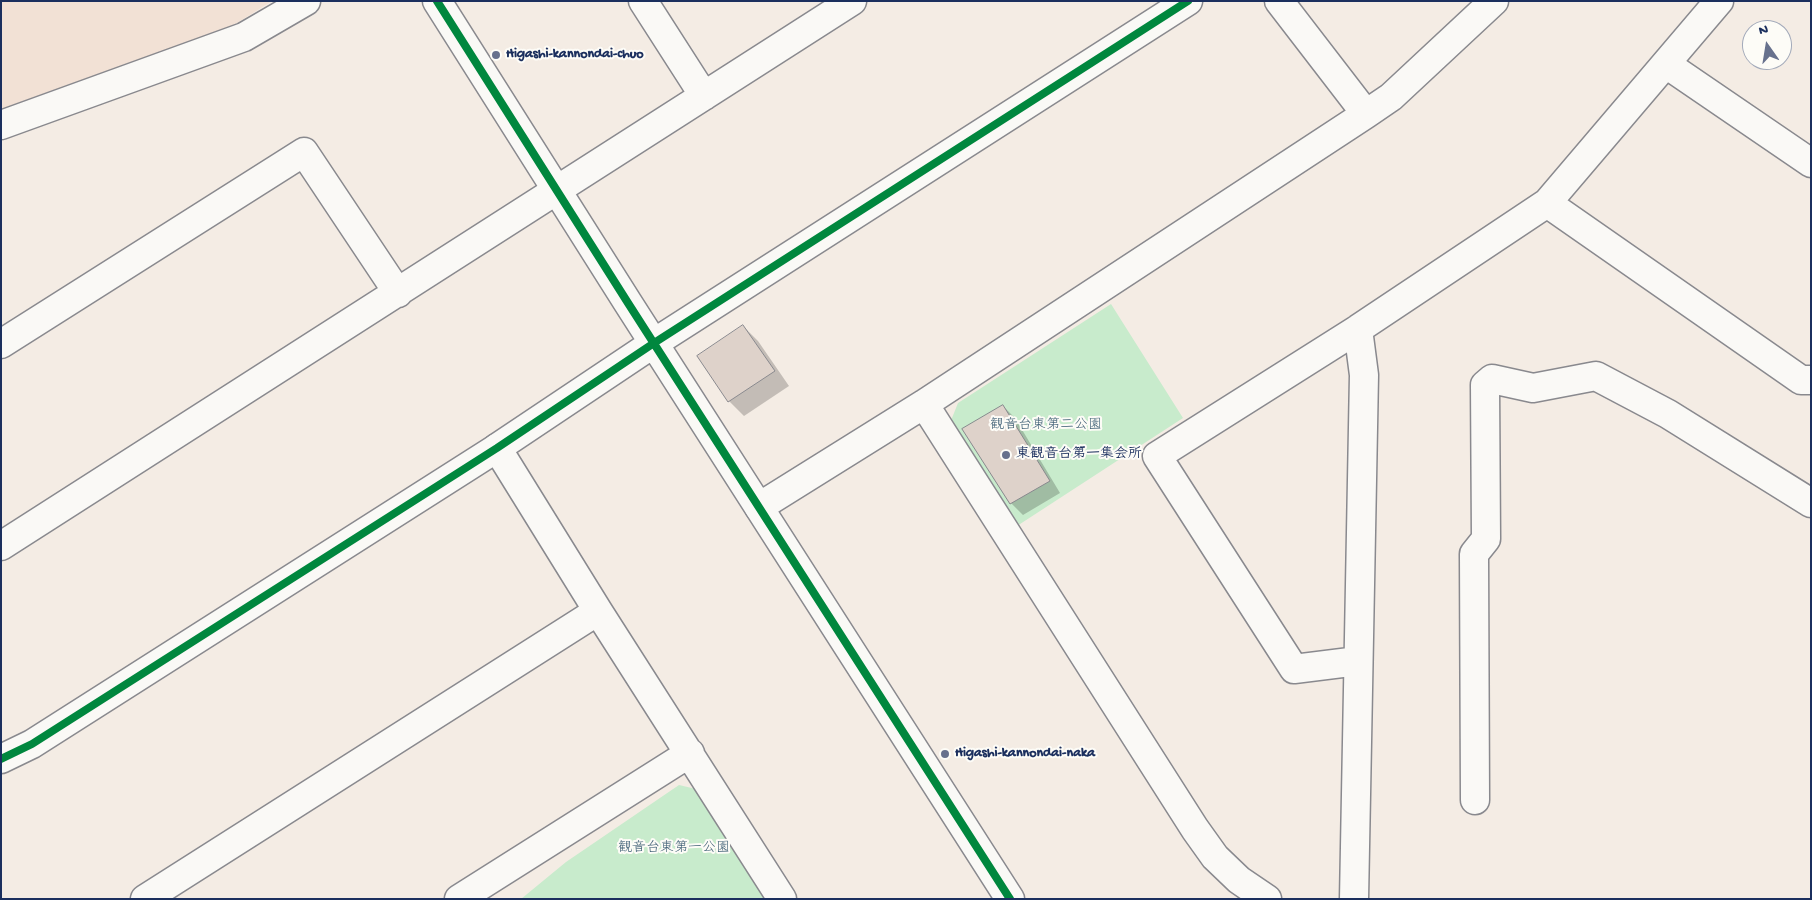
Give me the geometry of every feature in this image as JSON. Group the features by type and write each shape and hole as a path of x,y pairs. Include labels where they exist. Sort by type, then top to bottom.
{"street":[{"path":"1,125 244,37 306,1"},
{"path":"437,1 1010,899"},
{"path":"643,1 704,96"},
{"path":"1,546 852,1"},
{"path":"1,759 40,739 497,448 654,343 1188,1"},
{"path":"1279,1 1366,114"},
{"path":"759,507 924,404 1391,97 1494,1"},
{"path":"1358,661 1294,669 1156,456 1358,329 1547,203 1719,1"},
{"path":"1666,64 1811,163"},
{"path":"1,344 304,152 398,293"},
{"path":"1547,203 1801,380 1811,380"},
{"path":"1354,899 1364,375 1358,329"},
{"path":"1475,800 1474,554 1486,540 1485,385 1492,379 1533,388 1596,376 1668,414 1811,503"},
{"path":"924,404 1195,829 1215,857 1239,880 1267,899"},
{"path":"497,448 598,611 782,899"},
{"path":"145,899 598,611"},
{"path":"458,899 690,753"}],"shaded area":[{"path":"1,1 272,1 232,26 1,109"}],"green space":[{"name":"観音台東第二公園","path":"1111,304 1183,418 1017,526 950,423 958,403"},
{"name":"観音台東第一公園","path":"679,785 696,789 765,899 521,899 566,862"}],"building":[{"path":"743,325 775,371 728,402 697,356"},
{"name":"東観音台第一集会所","path":"1003,405 1050,481 1010,504 962,429"}],"cycle path":[{"path":"437,1 1010,899"},
{"path":"1,759 32,744 497,448 654,343 1188,1"}],"place":[{"name":"Higashi-kannondai-chuo","path":"496,55"},
{"name":"東観音台第一集会所","path":"1006,455"},
{"name":"Higashi-kannondai-naka","path":"945,754"}]}
